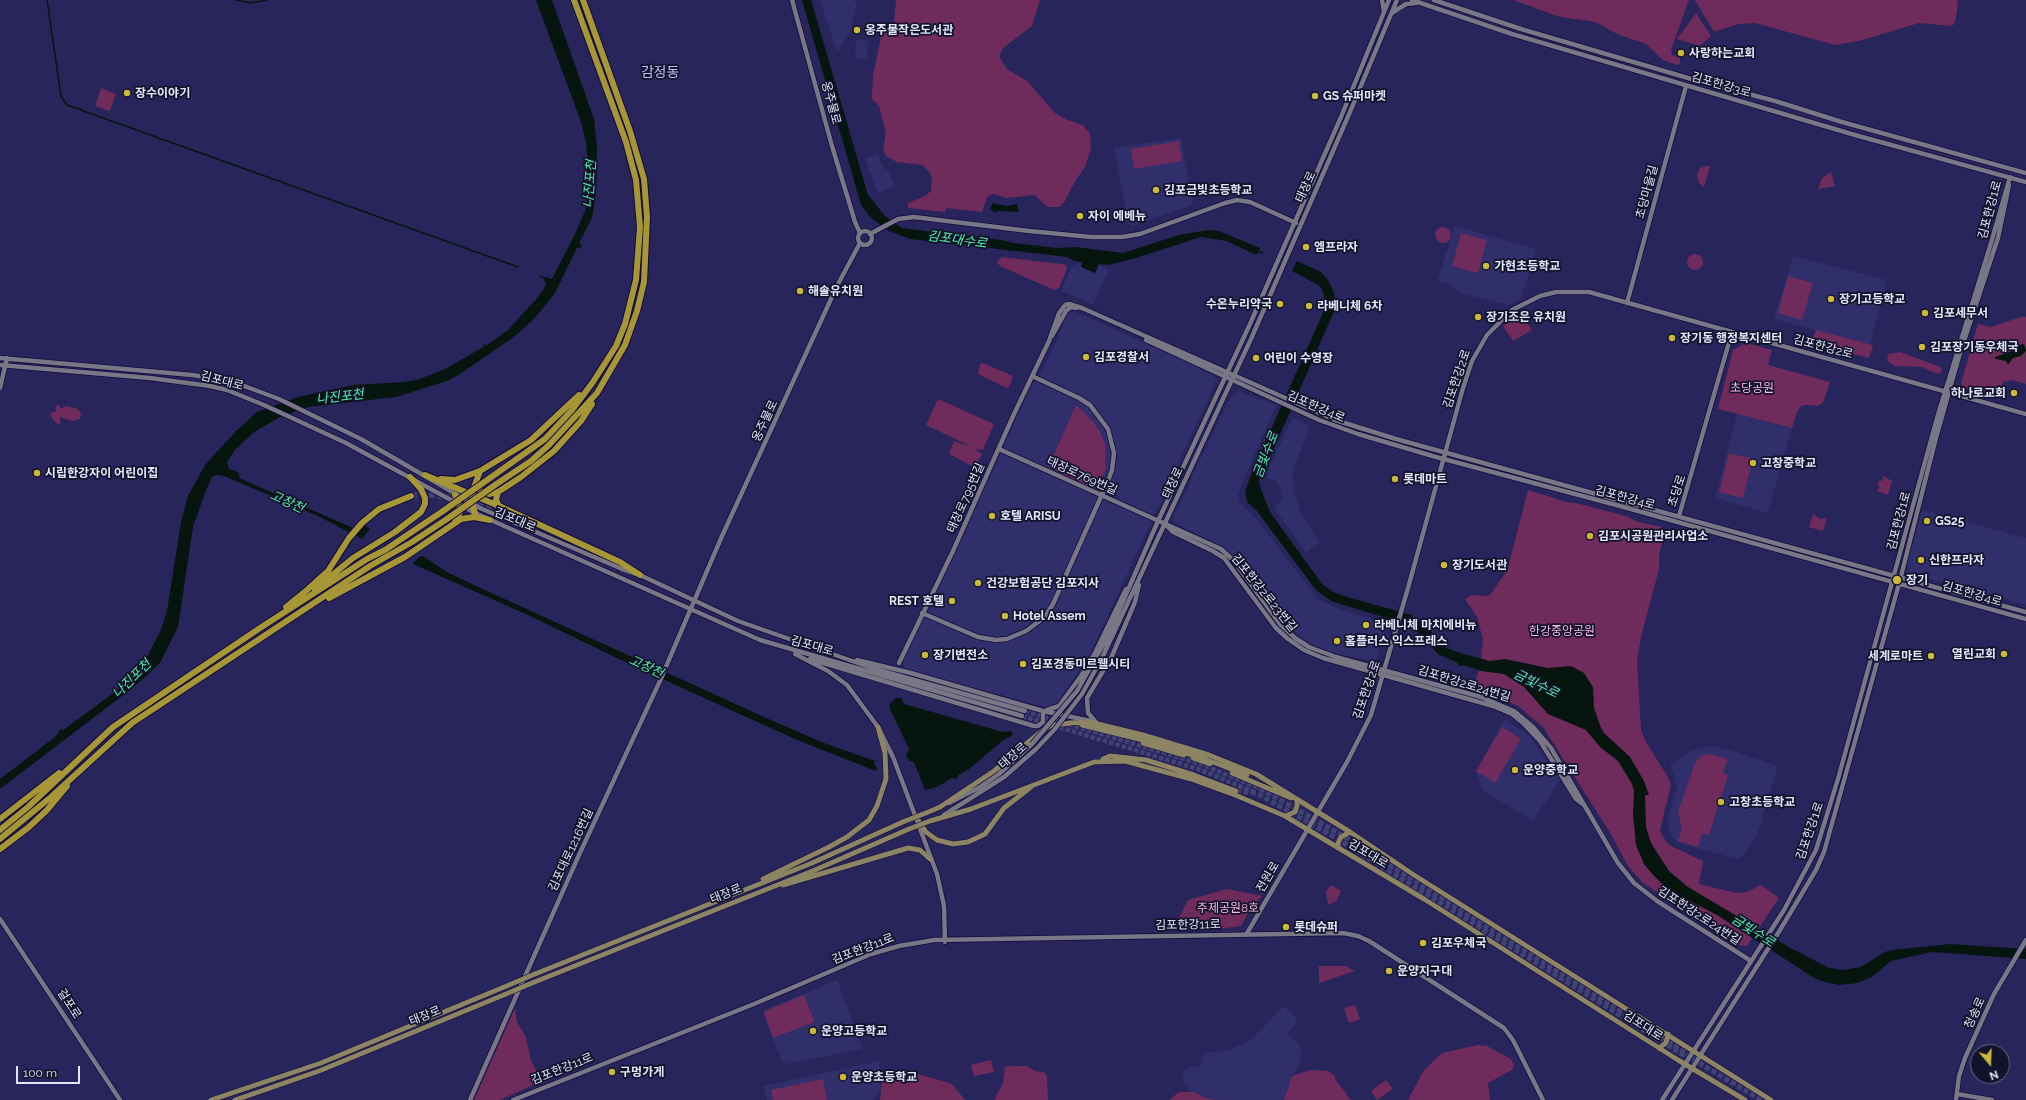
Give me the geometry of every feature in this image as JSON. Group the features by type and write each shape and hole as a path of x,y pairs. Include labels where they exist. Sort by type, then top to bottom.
{"highway":[{"path":"0,819 80,757 124,719 260,628 416,530 545,439 572,410 593,382 616,346 625,324 632,299 638,262 640,212 636,180 626,142 574,0"},
{"path":"476,480 480,491 489,494 498,492 539,465 581,421 625,345 641,296 646,253 647,206 644,179 638,154 583,0"},
{"path":"425,475 455,480 480,471 542,432 593,382"},
{"path":"0,839 74,776 94,756 132,723 363,571 448,519 531,461 549,445 597,393"},
{"path":"475,513 472,504 472,494 480,471"},
{"path":"425,475 472,494 620,562 640,575"},
{"path":"289,610 353,558 395,532 421,512 426,498 421,489 410,477"},
{"path":"498,492 496,500 498,507"},
{"path":"455,495 461,510 455,522"},
{"path":"260,628 318,581 332,565 349,538 362,523 380,509 411,496"},
{"path":"296,616 405,557 455,522 474,517 490,520"},
{"path":"0,830 28,807 80,757"},
{"path":"0,848 29,827 47,810 74,776"}],"main road":[{"path":"940,807 994,772 1043,730 1052,725 1081,722 1099,724"},
{"path":"1069,723 1088,725 1194,758 1297,800 1295,812 1285,816"},
{"name":"김포대로","path":"1099,724 1143,735 1209,755 1256,774 1350,832 1414,875 1694,1050 1771,1100"},
{"path":"743,890 847,837 869,820 877,806 886,780 885,753 878,727"},
{"path":"1110,732 1202,758 1247,776"},
{"path":"1094,762 1110,756 1146,760 1194,775 1236,791"},
{"name":"김포대로","path":"944,815 971,809 1038,782 1094,762 1125,761 1166,771 1235,795 1285,816 1424,899 1658,1048 1745,1100"},
{"path":"915,815 926,832 937,840 953,844 968,842 985,834 1004,808 1038,782"},
{"name":"태장로","path":"211,1100 321,1063 535,974 812,863 905,821 940,807"},
{"name":"태장로","path":"235,1100 319,1071 944,815"},
{"path":"1338,848 1341,837 1350,832"},
{"path":"757,892 813,877 898,850 914,848 920,850 930,859"},
{"path":"1658,1048 1666,1043 1668,1034"}],"street":[{"name":"옹주물로","path":"792,0 832,146 855,222 860,233"},
{"path":"1382,0 1384,14"},
{"name":"태장로","path":"940,807 980,788 1010,765 1032,744 1050,725 1076,691 1098,656 1136,575 1158,521 1227,374 1389,0"},
{"name":"태장로","path":"944,815 998,781 1036,748 1055,729 1082,694 1102,658 1234,377 1397,0"},
{"name":"김포한강3로","path":"1412,0 1512,34 1686,86 1855,135 2026,182"},
{"name":"김포한강3로","path":"1434,0 1521,29 1688,78 1775,101 1842,122 2026,173"},
{"path":"1391,14 1406,4 1420,3"},
{"name":"초당마을길","path":"1627,303 1686,86"},
{"name":"김포한강1로","path":"1672,1100 1780,930 1816,870 1824,852 1899,584 1948,392 2010,177"},
{"path":"870,234 880,227 898,219 930,218 1029,231 1122,237 1140,234 1236,200 1250,202 1300,225"},
{"path":"864,231 870,234 871,237 869,243 860,243 858,238 860,233 864,231"},
{"name":"옹주물로","path":"690,609 837,286 860,243"},
{"name":"김포한강2로","path":"1307,830 1367,724 1384,673 1461,395 1472,362 1487,335 1504,317 1522,304 1556,292 1589,292 2026,414"},
{"name":"태장로795번길","path":"899,663 953,551 1032,376 1063,314 1068,308 1074,308 1227,374"},
{"name":"초당로","path":"1679,516 1732,333"},
{"path":"0,388 4,358"},
{"name":"김포대로","path":"4,358 219,379 280,399 318,417 425,475 455,495 472,504 523,528 640,575 738,621 875,670 1025,711"},
{"path":"0,379 3,365"},
{"name":"김포대로","path":"3,365 117,375 204,385 227,390 296,419 410,477 475,513 690,609 720,624 783,648 1022,716"},
{"name":"김포한강4로","path":"1227,374 1335,420 1445,452 2026,612"},
{"path":"922,613 969,634 987,639 1007,639 1026,631 1050,611 1102,496 1112,470 1114,453 1111,436 1103,420 1086,402 1032,376"},
{"name":"김포한강4로","path":"1234,377 1276,400 1329,425 1358,434 1443,459 1620,506 2026,619"},
{"name":"김포한강1로","path":"1662,1100 1798,886 1816,850 1838,779 1931,440 1948,392"},
{"name":"태장로769번길","path":"999,449 1165,524"},
{"name":"김포한강2로23번길","path":"1165,524 1226,553 1233,560 1277,621 1295,638 1321,652 1384,673"},
{"path":"1044,711 1060,706 1081,676 1098,647 1123,594 1136,575"},
{"path":"1099,724 1088,713 1087,698 1114,649 1135,602 1141,576"},
{"name":"김포대로1216번길","path":"470,1100 579,855 659,683 690,609"},
{"path":"783,648 804,657 847,685 878,727 893,757 915,815 942,895 945,941"},
{"name":"김포대로","path":"833,655 908,673 1044,711 1099,724"},
{"name":"김포대로","path":"804,657 1034,726 1038,726 1043,722 1044,711"},
{"path":"886,668 899,663 908,673"},
{"name":"김포한강2로24번길","path":"1384,673 1481,697 1514,711 1526,719 1544,739 1620,866 1640,889 1751,961"},
{"name":"전원로","path":"1246,935 1307,830"},
{"name":"걸포로","path":"0,919 120,1100"},
{"name":"김포한강11로","path":"513,1100 754,1004 871,954 916,942 1343,933 1358,936 1369,941 1504,1028 1514,1040 1542,1100"},
{"name":"김포한강11로","path":"516,1100 755,1006 872,956 915,944 945,941"},
{"name":"청송로","path":"1956,1100 1959,1076 1965,1058 1994,994 2025,942"},
{"path":"1957,1094 1992,1100"}],"shaded area":[{"path":"820,0 853,0 857,3 850,33 837,52"},
{"path":"856,40 868,41 867,59 855,59"},
{"name":"김포금빛초등학교","path":"1181,138 1193,205 1132,226 1128,223 1114,148"},
{"path":"877,155 879,156 883,168 888,170 895,186 878,194 865,158"},
{"name":"가현초등학교","path":"1455,226 1536,249 1521,299 1509,305 1460,293 1446,283 1437,281"},
{"name":"장기고등학교","path":"1793,256 1887,280 1870,345 1774,319"},
{"path":"1082,262 1095,273 1099,265 1109,270 1093,305 1061,291 1072,266"},
{"path":"1073,311 1182,359 1212,375 1217,380 1091,652 1058,703 1046,707 911,671 904,668 903,662 921,621 931,606 1032,385 1042,371 1062,328 1063,321 1067,314"},
{"path":"1238,391 1276,405 1240,488 1238,495 1240,503 1258,521 1318,599 1341,610 1387,623 1376,661 1338,654 1320,648 1303,639 1280,619 1238,561 1229,552 1217,544 1174,523 1173,516 1186,493 1192,476 1231,397"},
{"name":"고창중학교","path":"1737,414 1792,428 1768,513 1715,498"},
{"path":"1293,417 1309,426 1309,430 1293,475 1294,490 1301,513 1320,542 1306,553 1274,508 1282,499 1281,490 1277,482 1267,478 1270,465"},
{"path":"1922,511 1928,511 2026,538 2026,605 1908,573 1907,564"},
{"name":"운양중학교","path":"1504,719 1529,735 1560,780 1533,821 1482,790 1476,771"},
{"name":"고창초등학교","path":"1710,746 1726,749 1778,766 1758,833 1743,856 1737,859 1678,843 1669,833 1668,819 1677,787 1671,764 1691,751"},
{"name":"운양고등학교","path":"837,980 863,1049 787,1064 782,1062 763,1013 764,1010"},
{"path":"1284,1006 1294,1015 1297,1023 1287,1034 1299,1044 1302,1053 1284,1100 1216,1100 1204,1097 1191,1091 1184,1083 1182,1072 1189,1067 1200,1067 1202,1057 1205,1053 1230,1050 1253,1038"},
{"name":"운양초등학교","path":"879,1061 881,1089 873,1100 767,1100 763,1086"}],"green space":[{"path":"896,0 1040,0 1032,26 1003,48 999,56 1007,69 1027,81 1055,113 1067,120 1083,125 1090,134 1091,148 1085,167 1060,207 1048,207 1034,195 1007,198 993,194 988,196 982,212 946,208 945,212 908,208 908,203 925,196 931,191 932,178 923,165 897,162 886,156 883,150 886,133 879,106 872,99 873,75 881,37 885,30 894,23"},
{"path":"1513,0 1689,0 1671,50 1672,55 1680,58 1680,64 1677,65 1663,60 1646,44 1617,34 1596,22 1560,17"},
{"path":"1695,0 1957,0 1958,6 1955,22 1952,26 1919,23 1859,41 1835,45 1755,23 1738,24 1714,32"},
{"path":"1696,13 1711,36 1700,46 1677,39"},
{"path":"101,88 116,94 110,111 95,106"},
{"path":"1179,141 1182,161 1134,169 1131,149"},
{"path":"1710,166 1704,187 1699,183 1697,175 1700,168"},
{"path":"1831,172 1835,186 1818,189 1822,178"},
{"path":"1443,227 1450,232 1451,235 1446,242 1443,243 1436,238 1435,235 1440,228"},
{"path":"1461,233 1487,240 1478,273 1452,266"},
{"path":"1695,254 1701,256 1703,262 1701,268 1695,270 1689,268 1687,262 1689,256"},
{"path":"1002,257 1061,264 1066,265 1067,269 1059,288 1054,290 1000,266 997,262"},
{"path":"1788,276 1813,283 1802,320 1778,313"},
{"path":"1522,312 1532,330 1513,341 1503,326 1510,319"},
{"path":"2021,317 2026,317 2026,384 2012,380 2003,382 1998,398 1986,392 1963,387 1961,383 1978,324 1990,327"},
{"path":"1816,330 1873,345 1869,358 1831,348 1815,346 1812,340"},
{"name":"초당공원","path":"1746,343 1772,350 1768,365 1830,382 1823,403 1817,406 1801,406 1797,412 1792,428 1718,409 1733,350"},
{"path":"1900,352 1941,367 1941,373 1937,374 1922,367 1895,366 1887,361 1888,354"},
{"path":"983,363 1013,376 1009,387 1007,388 978,374 980,364"},
{"path":"938,399 994,424 983,450 974,449 982,454 976,465 972,466 949,454 954,441 972,447 926,425"},
{"path":"58,404 61,409 66,406 78,409 81,414 80,419 72,421 60,417 60,425 57,424 50,415 56,411 55,407"},
{"path":"1076,405 1093,421 1105,444 1106,468 1096,490 1048,468"},
{"path":"1729,453 1753,459 1743,498 1719,492"},
{"path":"1882,475 1892,481 1888,495 1877,491 1879,488 1878,482 1883,480"},
{"name":"한강중앙공원","path":"1528,490 1566,502 1576,503 1629,517 1635,521 1661,527 1665,531 1659,555 1659,569 1641,637 1637,661 1641,730 1646,742 1669,779 1671,785 1660,830 1669,845 1703,861 1699,884 1736,893 1747,892 1761,885 1779,898 1747,946 1739,945 1724,936 1643,883 1628,866 1609,831 1543,727 1518,706 1474,686 1480,666 1483,640 1477,617 1465,599 1472,595 1489,596 1507,571"},
{"path":"1813,514 1820,519 1827,518 1823,531 1809,527"},
{"path":"1502,727 1521,739 1495,783 1476,771"},
{"path":"1710,754 1728,759 1723,773 1728,775 1709,835 1702,833 1698,847 1678,841 1682,828 1678,812 1695,763 1701,756"},
{"path":"1331,885 1341,891 1336,901 1328,904 1326,892"},
{"name":"주제공원8호","path":"1227,889 1262,896 1251,908 1241,926 1219,929 1173,929 1188,900"},
{"path":"1319,966 1345,966 1355,971 1319,983"},
{"path":"804,995 814,1020 812,1023 773,1038 764,1013 765,1011"},
{"path":"1355,1005 1360,1019 1349,1023 1344,1008"},
{"path":"515,1008 517,1022 526,1037 531,1061 539,1075 533,1085 500,1100 474,1100"},
{"path":"1478,1045 1487,1046 1511,1059 1514,1065 1512,1070 1488,1083 1490,1100 1408,1100 1424,1070 1442,1053"},
{"path":"991,1060 994,1072 974,1076 971,1065"},
{"path":"1027,1066 1035,1071 1044,1072 1047,1076 1048,1100 994,1100 1003,1083 1005,1067"},
{"path":"901,1069 952,1084 965,1100 880,1100 882,1078 889,1070"},
{"path":"1311,1070 1328,1071 1335,1076 1335,1079 1351,1100 1284,1100 1292,1076"},
{"path":"823,1079 827,1100 773,1100 771,1090"},
{"path":"1386,1080 1393,1089 1377,1100 1371,1091"},
{"path":"1179,1092 1194,1092 1204,1097 1216,1100 1169,1100"}],"water":[{"path":"536,0 552,0 594,119 597,146 596,192 592,218 579,243 582,246 581,248 577,248 555,293 535,318 515,336 460,374 447,381 396,397 308,407 280,417 254,432 235,450 227,462 229,469 238,472 240,476 239,478 353,528 365,525 370,529 362,539 318,516 224,476 216,475 212,477 193,527 178,627 160,663 135,686 0,789 0,779 55,737 61,729 63,730 66,728 123,686 147,657 161,630 167,611 181,522 188,496 205,465 236,431 257,412 298,397 353,385 404,382 420,379 447,368 483,347 484,344 487,345 508,330 538,297 546,285 544,280 546,277 552,279 585,211 588,191 588,165 586,142 581,122"},
{"path":"802,0 811,0 868,195 885,216 902,228 1057,248 1075,247 1123,253 1179,235 1208,230 1219,231 1260,248 1256,255 1227,241 1201,237 1136,258 1108,265 1099,264 1095,273 1081,267 1082,262 1074,261 1068,257 910,239 889,231 870,217 861,205"},
{"path":"993,203 1006,206 1017,204 1019,212 998,211 995,213 990,209"},
{"name":"금빛수로","path":"1297,261 1321,272 1328,280 1334,292 1336,307 1264,471 1260,475 1259,484 1270,512 1322,584 1333,592 1344,596 1411,615 1430,630 1444,647 1460,653 1490,661 1505,659 1548,668 1571,666 1584,673 1593,687 1594,708 1601,728 1604,733 1630,757 1644,781 1649,795 1645,795 1646,827 1651,843 1669,871 1688,887 1789,947 1829,968 1844,970 1861,967 1885,952 1892,950 1950,944 2026,949 2026,959 1932,952 1891,961 1872,977 1857,983 1839,985 1821,981 1811,976 1717,915 1670,891 1654,876 1644,864 1636,845 1633,814 1634,791 1632,784 1618,761 1600,747 1586,730 1548,714 1524,687 1504,674 1481,671 1463,665 1458,666 1458,663 1438,654 1424,638 1409,625 1331,601 1316,590 1257,511 1247,502 1245,492 1252,472 1326,306 1320,286 1292,271"},
{"path":"2024,344 2026,351 2021,356 2013,358 2008,365 2006,361 1995,359 1995,357 2012,351 2016,346"},
{"name":"고창천","path":"423,556 447,572 476,586 773,721 824,743 875,761 874,764 877,768 876,771 797,740 625,662 528,615 413,564 419,557"},
{"path":"896,698 901,698 904,704 1003,732 1011,731 1013,735 1002,741 969,769 958,775 958,779 952,778 937,787 925,790 914,762 909,761 906,755 909,749 889,705"}],"waterway":[{"path":"47,0 61,96 67,105 518,267"},
{"name":"김포대수로","path":"236,0 251,3 266,0"},
{"name":"김포대수로","path":"1257,251 1262,253"},
{"path":"540,276 546,279"}],"tunnel":[{"path":"411,496 426,494 460,499"},
{"path":"469,501 496,509"},
{"path":"1025,711 1201,764 1261,789"},
{"path":"1022,716 1201,770 1256,793"},
{"path":"1255,783 1261,789 1345,837 1660,1036 1704,1066 1761,1100"},
{"path":"1236,791 1256,793 1336,838 1685,1056"}],"place":[{"name":"옹주물작은도서관","path":"857,30"},
{"name":"사랑하는교회","path":"1681,53"},
{"name":"장수이야기","path":"127,93"},
{"name":"GS 슈퍼마켓","path":"1315,96"},
{"name":"김포금빛초등학교","path":"1156,190"},
{"name":"자이 에베뉴","path":"1080,216"},
{"name":"엠프라자","path":"1306,247"},
{"name":"가현초등학교","path":"1486,266"},
{"name":"해솔유치원","path":"800,291"},
{"name":"장기고등학교","path":"1831,299"},
{"name":"수온누리약국","path":"1280,304"},
{"name":"라베니체 6차","path":"1309,306"},
{"name":"김포세무서","path":"1925,313"},
{"name":"장기조은 유치원","path":"1478,317"},
{"name":"장기동 행정복지센터","path":"1672,338"},
{"name":"김포장기동우체국","path":"1922,347"},
{"name":"김포경찰서","path":"1086,357"},
{"name":"어린이 수영장","path":"1256,358"},
{"name":"하나로교회","path":"2014,393"},
{"name":"고창중학교","path":"1753,463"},
{"name":"시립한강자이 어린이집","path":"37,473"},
{"name":"롯데마트","path":"1395,479"},
{"name":"호텔 ARISU","path":"992,516"},
{"name":"GS25","path":"1927,521"},
{"name":"김포시공원관리사업소","path":"1590,536"},
{"name":"신한프라자","path":"1921,560"},
{"name":"장기도서관","path":"1444,565"},
{"name":"장기","path":"1897,580"},
{"name":"건강보험공단 김포지사","path":"978,583"},
{"name":"REST 호텔","path":"952,601"},
{"name":"Hotel Assem","path":"1005,616"},
{"name":"라베니체 마치에비뉴","path":"1366,625"},
{"name":"홈플러스 익스프레스","path":"1337,641"},
{"name":"열린교회","path":"2004,654"},
{"name":"장기변전소","path":"925,655"},
{"name":"세계로마트","path":"1931,656"},
{"name":"김포경동미르웰시티","path":"1023,664"},
{"name":"운양중학교","path":"1515,770"},
{"name":"고창초등학교","path":"1721,802"},
{"name":"롯데슈퍼","path":"1286,927"},
{"name":"김포우체국","path":"1423,943"},
{"name":"운양지구대","path":"1389,971"},
{"name":"운양고등학교","path":"813,1031"},
{"name":"구멍가게","path":"612,1072"},
{"name":"운양초등학교","path":"843,1077"}],"district":[{"name":"감정동","path":"660,73"}],"water label":[{"name":"나진포천","path":"590,184"},
{"name":"나진포천","path":"340,397"},
{"name":"나진포천","path":"132,679"}]}
